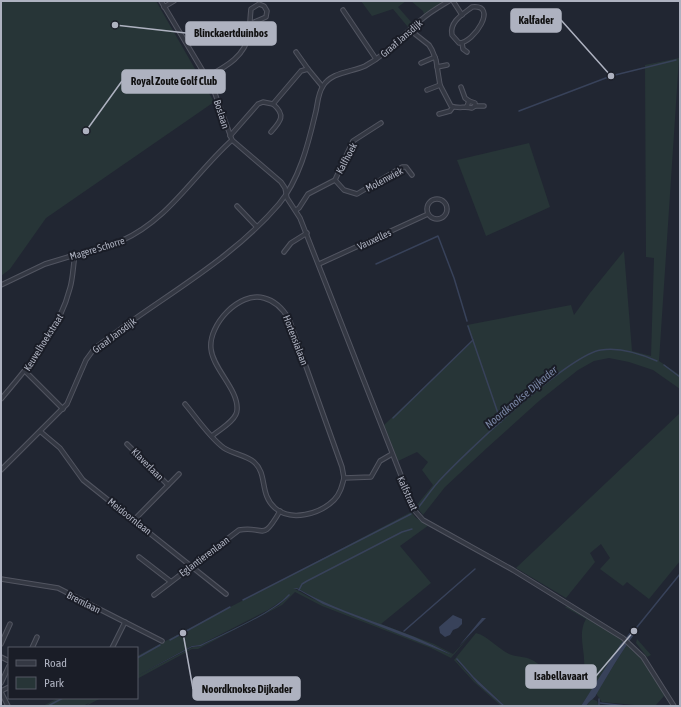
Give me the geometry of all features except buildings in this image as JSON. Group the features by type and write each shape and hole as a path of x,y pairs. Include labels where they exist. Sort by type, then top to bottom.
{"street":[{"name":"Boslaan","path":"160,1 207,77 218,101 231,138 281,182 287,193"},
{"path":"164,7 174,1"},
{"name":"Graaf Jansdijk","path":"1,470 63,409 70,398 86,360 94,349 223,257 279,204 287,193 308,143 318,96 322,86 333,77 352,71 376,59 394,46 428,14 449,1"},
{"path":"452,1 462,15"},
{"path":"207,77 228,64 241,53 247,42 250,24 253,7 259,4 264,6 267,11 266,16 250,24"},
{"path":"476,7 482,10 485,17 484,22 471,37 462,43 455,39 451,31 456,21 462,15 476,7"},
{"path":"343,10 376,59"},
{"path":"410,30 429,45 435,57 440,85 453,107"},
{"path":"462,43 463,49 467,52"},
{"path":"296,52 322,86"},
{"path":"421,63 435,57"},
{"path":"437,67 447,66"},
{"path":"272,132 280,122 281,116 279,109 273,104 300,71 308,69"},
{"path":"427,90 440,85"},
{"path":"461,87 465,98 469,101 473,101 475,106"},
{"path":"467,106 469,101"},
{"name":"Magere Schorre","path":"1,285 45,264 121,242 152,223 178,199 231,138 258,104 263,102 273,104"},
{"path":"439,114 450,111 453,107 467,106 470,108 475,106 484,106"},
{"name":"Kalfhoek","path":"296,210 308,194 334,180 353,141 381,123"},
{"name":"Molenwiek","path":"334,180 344,190 357,194 402,167 406,167 412,175"},
{"name":"Kalfstraat","path":"287,193 287,198 296,210 307,233 412,507 420,518 513,570 630,643 643,657 674,706"},
{"name":"Vauxelles","path":"434,200 442,200 447,206 447,213 441,219 434,219 428,214 428,206 434,200"},
{"path":"237,206 256,226"},
{"name":"Vauxelles","path":"319,264 428,214"},
{"path":"284,252 291,243 307,233"},
{"name":"Keuvelhoekstraat","path":"1,398 25,371 61,314 70,287 75,255"},
{"name":"Hortensialaan","path":"212,436 234,418 237,412 236,402 212,354 212,335 220,322 235,305 248,298 263,297 278,304 289,319 342,468 344,478"},
{"path":"25,371 63,409"},
{"path":"185,404 224,448 253,461 260,468 264,492 270,503 280,511 293,515 305,515 327,505 338,494 344,478 371,477 380,461 392,454"},
{"name":"Meidoornlaan","path":"40,432 60,448 83,480 226,594"},
{"name":"Klaverlaan","path":"127,444 168,485"},
{"name":"Klaverlaan","path":"134,520 179,474"},
{"name":"Eglantierenlaan","path":"154,594 239,530 247,528 263,532 270,528 280,511"},
{"name":"Eglantierenlaan","path":"139,557 170,582"},
{"name":"Bremlaan","path":"1,579 58,588 162,641"},
{"path":"112,647 125,622"},
{"path":"1,644 10,624"},
{"path":"32,647 37,637"},
{"path":"1,683 8,668"},
{"path":"1,691 8,706"}],"green space":[{"path":"1,1 156,1 214,102 46,218 10,269 1,276"},
{"path":"361,1 406,1 398,7 412,23 408,27 393,9 372,16"},
{"path":"411,1 445,1 424,14 423,11"},
{"path":"679,58 659,361 680,375 680,389 653,370 629,362 609,358 594,361 578,370 539,401 445,487 423,515 416,506 433,485 422,470 428,462 417,452 398,461 384,425 473,341 467,325 571,305 574,315 624,251 632,351 651,356 654,258 646,257 645,65"},
{"path":"529,143 550,207 486,236 457,160"},
{"path":"680,413 680,561 649,599 627,582 623,586 600,569 610,558 601,544 590,553 595,562 566,598 516,568"},
{"path":"411,512 416,518 429,525 400,546 431,583 381,624 434,644 453,654 474,631 451,658 431,648 322,606 295,592 282,605 198,649 192,649 138,678 138,675 193,647 201,646 278,606 290,595 268,610 200,645 192,646 138,675 138,655","holes":["297,588 322,603 311,598 295,589","330,606 433,645 452,655"]},
{"path":"568,606 624,641 581,706 505,706 456,660 478,684 503,706 501,706 474,682 454,660 476,633 485,637 509,654 532,660 559,678 574,682 579,680 583,673 584,666 582,632 586,619 565,607"},
{"path":"637,639 651,655 647,657 636,643"},
{"path":"627,644 639,654 672,706 664,696 656,705 645,706 602,702 597,695 597,692"},
{"path":"56,699 99,699 86,706 89,703 83,706 43,706"},
{"path":"592,699 597,701 599,706 586,706"}],"water":[{"path":"297,588 335,607 414,637 452,655 323,604 297,589 293,589"},
{"path":"289,594 290,595 272,609 248,623 201,646 192,647 138,675 192,646 200,645 248,622 281,601"},
{"path":"453,615 462,619 462,624 453,630 450,635 445,637 440,633 439,627"},
{"path":"482,618 486,618 459,646"},
{"path":"632,630 636,632 595,696 586,706 581,706 620,645"},
{"path":"457,658 474,677 505,706 503,706 478,684 456,659"}],"waterway":[{"path":"519,111 611,76 676,60"},
{"path":"376,264 438,236 454,278 467,321"},
{"path":"468,326 501,422"},
{"path":"393,418 473,340"},
{"name":"Noordknokse Dijkader","path":"418,508 439,481 517,407 565,369 586,356 601,350 615,349 637,354 657,361"},
{"name":"Noordknokse Dijkader","path":"664,365 680,377"},
{"name":"Noordknokse Dijkader","path":"243,600 411,514"},
{"path":"299,590 302,584 307,581 402,532 412,529"},
{"path":"404,631 475,569"},
{"path":"633,632 680,574"},
{"name":"Noordknokse Dijkader","path":"170,640 230,607"},
{"name":"Noordknokse Dijkader","path":"138,657 160,645"},
{"name":"Noordknokse Dijkader","path":"48,706 61,699"},
{"path":"599,699 599,706"},
{"path":"600,703 626,706"}],"place":[{"name":"Blinckaertduinbos","path":"115,25"},
{"name":"Kalfader","path":"611,76"},
{"name":"Royal Zoute Golf Club","path":"86,131"},
{"name":"Isabellavaart","path":"634,631"},
{"name":"Noordknokse Dijkader","path":"183,633"}]}
